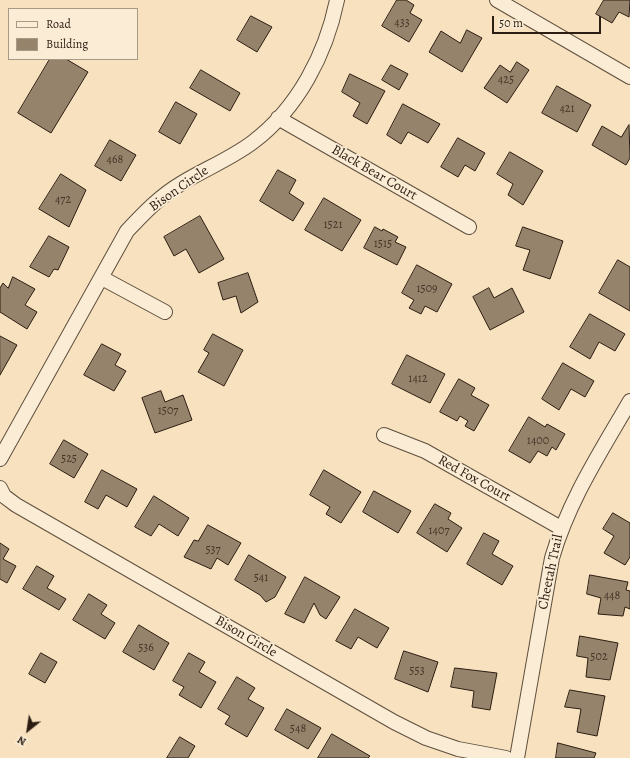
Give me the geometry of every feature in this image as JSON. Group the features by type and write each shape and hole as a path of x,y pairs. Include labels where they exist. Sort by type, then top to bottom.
{"street":[{"name":"Bison Circle","path":"0,459 127,231 154,203 181,183 253,142 278,118 302,88 320,57 333,22 337,0"},
{"path":"497,0 630,77"},
{"name":"Black Bear Court","path":"278,118 469,227"},
{"path":"102,278 165,312"},
{"name":"Cheetah Trail","path":"517,758 552,558 561,528 578,491 630,401"},
{"name":"Red Fox Court","path":"384,435 425,451 561,528"},
{"name":"Bison Circle","path":"0,488 4,496 16,505 394,722 426,738 458,749 506,758"}],"building":[{"path":"397,0 406,0 414,5 410,13 422,20 409,42 382,26"},
{"path":"604,0 630,0 629,17 619,12 612,23 596,14"},
{"path":"251,16 272,27 257,52 237,40"},
{"path":"467,30 482,38 462,72 429,52 441,31 460,43"},
{"path":"49,60 68,60 88,72 51,133 18,113"},
{"path":"517,62 529,70 507,103 484,88 500,65 510,72"},
{"path":"391,65 408,74 399,90 382,80"},
{"path":"201,70 240,93 230,111 190,88"},
{"path":"350,74 385,91 367,124 353,116 360,103 342,92"},
{"path":"557,86 591,105 577,132 542,113"},
{"path":"176,102 197,114 180,144 159,132"},
{"path":"403,104 440,124 428,143 408,132 401,144 387,135"},
{"path":"629,125 630,158 626,165 592,145 602,126 621,137"},
{"path":"458,138 485,153 475,171 465,165 458,177 441,167"},
{"path":"110,140 136,155 121,181 95,166"},
{"path":"510,152 543,171 523,205 508,195 513,184 497,174"},
{"path":"278,170 296,180 289,193 304,203 293,221 260,201"},
{"path":"61,174 86,190 69,227 39,209"},
{"path":"324,198 361,220 342,251 305,230"},
{"path":"200,216 224,259 199,273 186,249 174,256 164,237"},
{"path":"375,227 382,231 383,229 398,237 395,242 406,247 397,265 364,248"},
{"path":"523,227 563,241 550,279 523,270 530,250 516,246"},
{"path":"49,236 69,247 58,270 54,269 49,277 30,267"},
{"path":"618,260 630,267 630,311 599,293"},
{"path":"417,265 452,284 437,312 425,306 421,314 409,308 414,300 402,293"},
{"path":"248,273 258,302 241,313 236,296 223,300 218,283"},
{"path":"13,277 35,289 25,305 37,312 27,329 0,312 0,288 3,283 8,288"},
{"path":"489,288 494,298 512,288 524,312 490,330 473,297"},
{"path":"590,314 625,334 615,351 599,342 590,359 570,347"},
{"path":"213,334 243,350 224,386 198,372 209,353 204,350"},
{"path":"0,336 17,345 0,375"},
{"path":"102,344 121,354 115,365 126,371 114,391 84,375"},
{"path":"407,355 445,374 430,403 392,384"},
{"path":"563,363 594,381 585,397 571,389 559,410 542,399"},
{"path":"459,379 475,388 471,395 489,405 474,431 465,426 468,421 460,416 457,421 440,412"},
{"path":"161,391 165,402 183,395 192,420 155,433 142,398"},
{"path":"529,417 545,427 547,424 565,434 556,450 552,447 547,456 538,451 530,463 509,451"},
{"path":"64,440 88,454 74,478 50,464"},
{"path":"102,470 137,489 127,507 106,495 98,509 85,502"},
{"path":"324,470 361,492 341,523 326,514 330,507 310,495"},
{"path":"374,491 411,511 398,533 363,512"},
{"path":"154,496 189,518 178,536 159,524 151,536 135,527"},
{"path":"435,504 451,513 448,519 462,528 447,552 417,533"},
{"path":"613,513 630,523 630,557 625,565 604,553 614,536 603,529"},
{"path":"208,525 241,543 228,565 217,558 211,569 184,557 194,540 198,541"},
{"path":"484,533 499,541 492,554 513,566 502,585 467,564"},
{"path":"0,543 9,549 3,559 16,566 7,583 0,579"},
{"path":"249,555 286,577 275,597 266,602 260,595 235,580"},
{"path":"37,566 54,576 47,588 66,599 59,610 23,589"},
{"path":"590,575 628,582 626,590 630,591 630,609 625,607 623,616 598,614 601,598 587,594"},
{"path":"305,577 340,597 326,619 320,615 314,603 304,623 285,614"},
{"path":"89,594 107,605 101,614 115,623 105,639 73,620"},
{"path":"355,609 389,628 377,648 358,637 351,649 336,641"},
{"path":"139,625 169,643 154,670 123,652"},
{"path":"580,636 618,643 610,680 586,677 588,658 577,656"},
{"path":"404,651 438,662 428,692 395,679"},
{"path":"41,653 57,662 45,683 29,674"},
{"path":"189,653 205,662 199,672 216,682 201,708 179,695 184,687 173,681"},
{"path":"455,668 497,673 490,710 472,707 474,691 451,687"},
{"path":"237,677 255,688 248,699 264,708 247,737 225,724 230,716 218,709"},
{"path":"570,690 605,696 597,736 577,732 581,709 565,707"},
{"path":"287,709 321,728 308,749 275,730"},
{"path":"332,734 370,756 368,758 318,758"},
{"path":"180,737 195,746 188,758 167,758"},
{"path":"558,743 596,753 594,758 556,758"}]}
